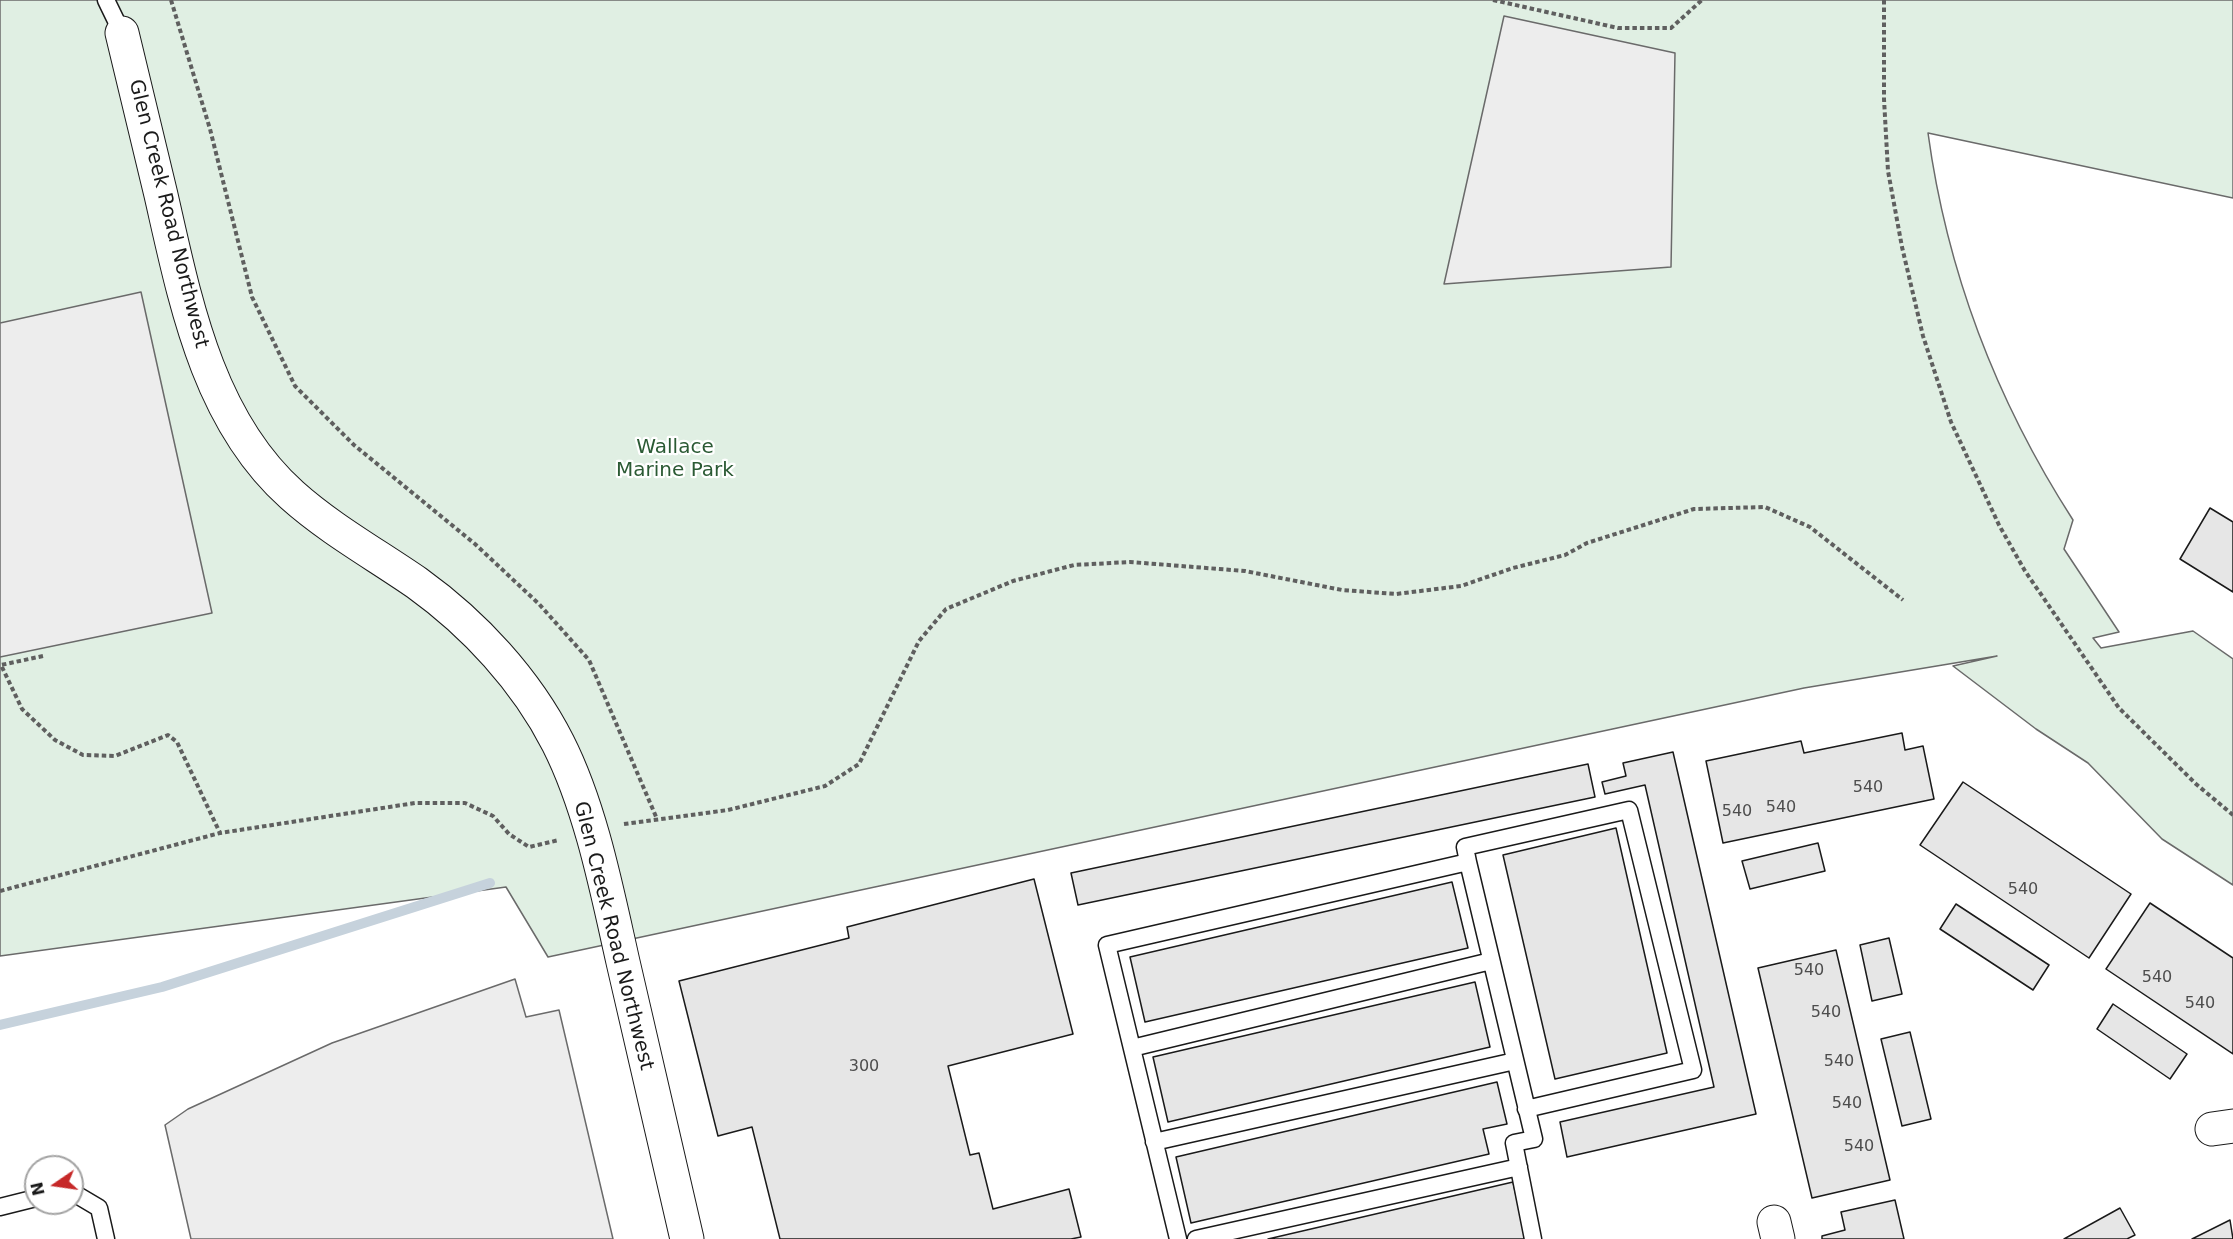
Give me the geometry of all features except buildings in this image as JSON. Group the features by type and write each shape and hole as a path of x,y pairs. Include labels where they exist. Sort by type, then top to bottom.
{"street":[{"name":"Glen Creek Road Northwest","path":"122,33 194,331 220,398 251,448 291,494 361,547 417,583 476,630 525,691 558,743 590,832 608,898 687,1239"}],"lane":[{"path":"106,0 122,33"},
{"path":"1526,1109 1693,1070 1629,810 1465,847 1491,962 1526,1109 1534,1139 1514,1143 1533,1239"},
{"path":"1178,1239 1107,945 1468,862"},
{"path":"1132,1048 1491,962"},
{"path":"1154,1142 1515,1061"},
{"path":"1196,1239 1519,1167"},
{"path":"84,1199 99,1208 106,1239"},
{"path":"0,1207 24,1201"}],"path":[{"path":"171,0 210,129 252,297 295,386 354,445 491,559 539,604 589,660 657,819"},
{"path":"1493,0 1618,28 1671,28 1702,0"},
{"path":"1884,0 1884,99 1888,171 1904,258 1923,336 1951,422 1999,525 2025,571 2119,708 2196,784 2233,815"},
{"path":"0,891 220,833 415,803 465,803 493,816 509,834 529,847 657,819 728,810 825,786 859,764 919,641 946,609 1014,581 1074,566 1130,562 1245,571 1342,590 1396,594 1461,586 1514,568 1565,555 1587,543 1694,509 1765,507 1810,527 1903,600"},
{"path":"43,656 1,665 22,709 55,740 83,755 115,756 168,735 177,742 220,833"}],"green space":[{"name":"Wallace Marine Park","path":"0,0 2233,0 2233,198 1928,133 1948,236 1979,334 2021,429 2073,520 2064,549 2119,632 2093,638 2101,648 2193,631 2233,659 2233,885 2162,839 2088,763 2036,729 1953,666 1997,656 1804,688 548,957 506,887 0,956"}],"shaded area":[{"path":"1504,16 1675,53 1671,267 1444,284"},
{"path":"141,292 212,613 0,657 0,323"},
{"path":"515,979 526,1017 559,1010 613,1239 191,1239 165,1125 188,1109 332,1043"}],"waterway":[{"path":"0,1025 162,987 490,883"}]}
